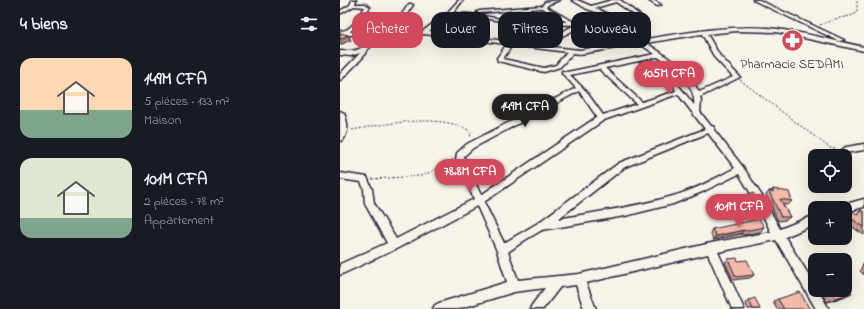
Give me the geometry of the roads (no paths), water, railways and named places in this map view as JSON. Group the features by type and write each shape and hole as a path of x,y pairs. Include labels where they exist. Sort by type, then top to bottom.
{"street":[{"path":"451,12 461,0"},
{"path":"543,7 547,1 558,0"},
{"path":"571,0 574,0 597,12"},
{"path":"588,8 617,0 633,12"},
{"path":"650,0 658,5"},
{"path":"755,0 855,47"},
{"path":"340,13 354,3 368,7 351,29 342,34"},
{"path":"406,12 411,5"},
{"path":"484,12 543,7 571,22"},
{"path":"490,18 513,22 571,25"},
{"path":"424,32 431,27"},
{"path":"651,40 728,29 776,30 864,49"},
{"path":"424,32 498,41"},
{"path":"696,96 737,77 728,70 709,44 704,32"},
{"path":"507,48 500,60 544,70 558,66 571,51"},
{"path":"545,48 571,51 587,51 606,48"},
{"path":"649,48 688,79 695,90 698,102 696,112"},
{"path":"340,53 351,54 365,49"},
{"path":"340,78 361,56 365,49"},
{"path":"566,74 658,55"},
{"path":"558,66 580,88 601,118"},
{"path":"673,66 672,73 678,92 711,129 740,169 823,309"},
{"path":"600,67 641,104"},
{"path":"514,286 502,250 480,200 460,160 460,155 470,146 580,88"},
{"path":"340,270 394,245 480,200 601,118 678,92"},
{"path":"340,113 344,124 340,138"},
{"path":"502,250 520,237 541,226 622,165 711,129"},
{"path":"852,149 864,147"},
{"path":"541,226 651,206 675,199 709,185 740,169"},
{"path":"340,176 364,179 368,189 370,204 394,245"},
{"path":"852,206 864,203"},
{"path":"439,309 514,286 580,279 711,248 778,235 808,222"},
{"path":"711,248 738,309"},
{"path":"580,279 590,309"},
{"path":"536,309 557,282"}],"place":[{"name":"Pharmacie SEDAMI","path":"792,41"}]}
